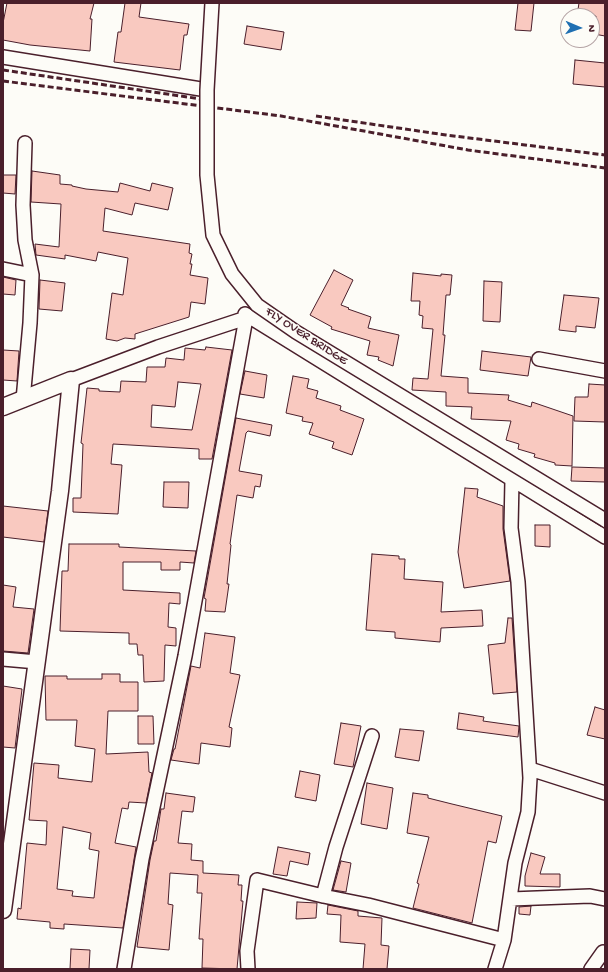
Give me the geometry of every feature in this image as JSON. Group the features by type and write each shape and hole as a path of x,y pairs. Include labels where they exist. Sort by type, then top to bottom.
{"street":[{"name":"FLY OVER BRIDGE","path":"212,3 207,90 207,175 213,235 232,274 258,305 296,332 605,520"},
{"path":"3,57 207,90"},
{"path":"23,400 30,323 32,275 24,240 22,205 25,143"},
{"path":"3,269 32,275"},
{"path":"124,969 142,859 186,656 246,318 245,314 605,537"},
{"path":"3,408 158,347 246,318"},
{"path":"539,359 605,371"},
{"path":"3,910 60,491 71,380"},
{"path":"495,969 504,940 516,863 528,812 530,769 518,582 511,528 512,480"},
{"path":"3,658 37,662"},
{"path":"323,896 336,847 372,736"},
{"path":"530,769 605,794"},
{"path":"248,969 247,951 257,880 368,905 504,940"},
{"path":"511,899 590,896 605,899"},
{"path":"591,969 603,952 605,953"}],"building":[{"path":"7,3 94,3 90,19 92,19 90,51 30,45 3,40 3,23"},
{"path":"125,3 141,3 139,17 189,24 187,35 184,35 180,70 114,62 118,32 121,32"},
{"path":"518,3 534,3 531,31 515,30"},
{"path":"579,3 605,3 605,36 600,35 600,8 578,8"},
{"path":"247,26 284,32 281,50 244,44"},
{"path":"575,60 605,63 605,87 573,84"},
{"path":"32,171 60,175 60,184 72,185 86,189 118,192 120,183 150,191 152,183 173,188 168,210 135,203 132,215 105,208 103,231 190,244 189,253 192,254 190,264 192,264 190,275 208,278 205,304 191,302 189,317 135,334 135,339 125,338 117,341 106,339 112,293 123,295 128,258 98,252 96,261 65,255 65,259 36,255 35,244 59,247 61,204 31,202"},
{"path":"3,175 16,175 15,194 3,193"},
{"path":"334,270 353,280 341,305 371,317 368,328 399,335 393,366 378,360 379,357 367,355 370,341 331,329 332,327 310,315"},
{"path":"413,273 441,276 441,274 452,275 450,295 446,295 443,335 445,335 441,376 468,378 468,393 509,395 508,400 531,407 532,402 573,416 572,466 555,465 555,463 534,457 535,454 518,449 519,444 506,440 511,421 471,419 472,407 446,406 446,392 412,390 413,378 428,379 433,329 422,328 423,316 419,315 420,301 411,301"},
{"path":"3,277 16,280 15,295 3,294"},
{"path":"40,280 65,283 62,311 39,309"},
{"path":"484,281 502,282 500,322 483,321"},
{"path":"564,295 599,298 595,328 576,326 576,332 559,330"},
{"path":"206,347 232,350 212,459 199,459 199,449 113,444 111,464 122,465 118,514 73,512 73,498 81,498 83,444 81,443 87,388 99,389 99,391 120,392 121,381 146,382 147,367 165,367 166,358 184,360 185,348 205,350","holes":["178,382 201,384 192,430 151,427 152,405 175,407"]},
{"path":"3,350 19,351 17,381 3,380"},
{"path":"482,351 531,357 528,376 480,370"},
{"path":"245,371 267,375 264,398 240,394"},
{"path":"293,376 309,379 307,388 318,391 316,398 341,406 340,410 364,419 352,455 332,448 334,442 309,434 313,423 302,421 303,417 286,413"},
{"path":"589,384 605,385 605,422 574,421 575,397 588,397"},
{"path":"236,418 272,425 270,436 248,431 246,433 239,471 262,475 260,487 255,486 253,498 237,495 230,544 227,584 229,584 225,612 205,611 206,599 204,598"},
{"path":"572,467 605,468 605,482 571,481"},
{"path":"164,482 189,482 188,508 163,507"},
{"path":"465,488 478,489 477,497 503,506 503,529 510,581 464,588 458,552"},
{"path":"3,506 48,511 44,542 3,537"},
{"path":"535,525 550,525 550,547 535,546"},
{"path":"69,544 119,544 119,547 196,551 194,563 180,562 180,570 161,570 161,562 123,562 123,590 180,593 180,604 169,603 168,627 176,628 176,646 165,645 164,681 144,682 143,655 138,655 137,644 129,644 129,633 60,631 62,571 68,571"},
{"path":"372,554 399,556 399,559 405,559 404,579 443,582 441,612 482,610 483,626 441,628 440,642 395,638 395,632 366,630"},
{"path":"3,585 16,587 13,607 34,609 28,653 3,651"},
{"path":"508,618 512,618 517,692 493,694 488,645 505,643"},
{"path":"205,633 235,637 230,673 240,675 229,727 232,728 230,747 201,743 199,764 171,760 175,749 191,666 200,668"},
{"path":"102,674 120,674 120,682 138,682 138,711 108,711 106,754 148,752 149,772 152,773 146,803 129,802 128,809 122,808 115,843 136,847 123,928 64,924 64,929 50,928 50,922 17,919 18,908 21,909 27,843 46,845 47,821 29,820 34,763 59,765 58,778 92,782 95,749 75,746 77,720 46,720 45,676 67,676 67,679 102,679","holes":["63,827 91,833 89,849 99,851 94,898 72,896 73,891 57,889"]},
{"path":"3,686 22,689 15,748 3,747"},
{"path":"595,707 605,710 605,739 587,735"},
{"path":"459,713 484,717 483,721 519,726 518,737 457,729"},
{"path":"138,716 153,716 154,744 138,744"},
{"path":"341,723 361,726 353,767 334,764"},
{"path":"400,729 424,731 419,761 395,757"},
{"path":"300,771 320,775 316,801 295,797"},
{"path":"367,783 393,788 387,829 361,824"},
{"path":"166,793 195,797 193,812 182,811 178,843 192,844 191,860 203,861 203,873 239,875 238,885 242,885 241,901 243,901 237,969 202,968 203,939 199,939 202,893 197,893 198,875 170,873 168,904 173,905 169,950 137,947 150,860 154,841 156,841 161,809 164,809"},
{"path":"413,793 428,795 428,798 502,816 496,843 488,841 472,923 413,908 419,884 417,883 429,837 407,833"},
{"path":"278,847 310,853 308,865 290,861 287,876 273,874"},
{"path":"531,853 545,857 540,874 560,874 560,887 525,886 525,876"},
{"path":"341,861 351,863 346,892 333,890"},
{"path":"297,902 317,903 316,918 296,919"},
{"path":"328,905 358,911 358,916 382,918 381,945 389,946 387,969 363,969 365,944 340,942 341,915 327,914"},
{"path":"531,906 530,915 519,914 519,907"},
{"path":"71,949 90,950 89,969 70,969"}],"railway":[{"path":"3,70 201,99"},
{"path":"3,81 281,116 468,150 605,168"},
{"path":"316,116 446,135 605,155"}]}
